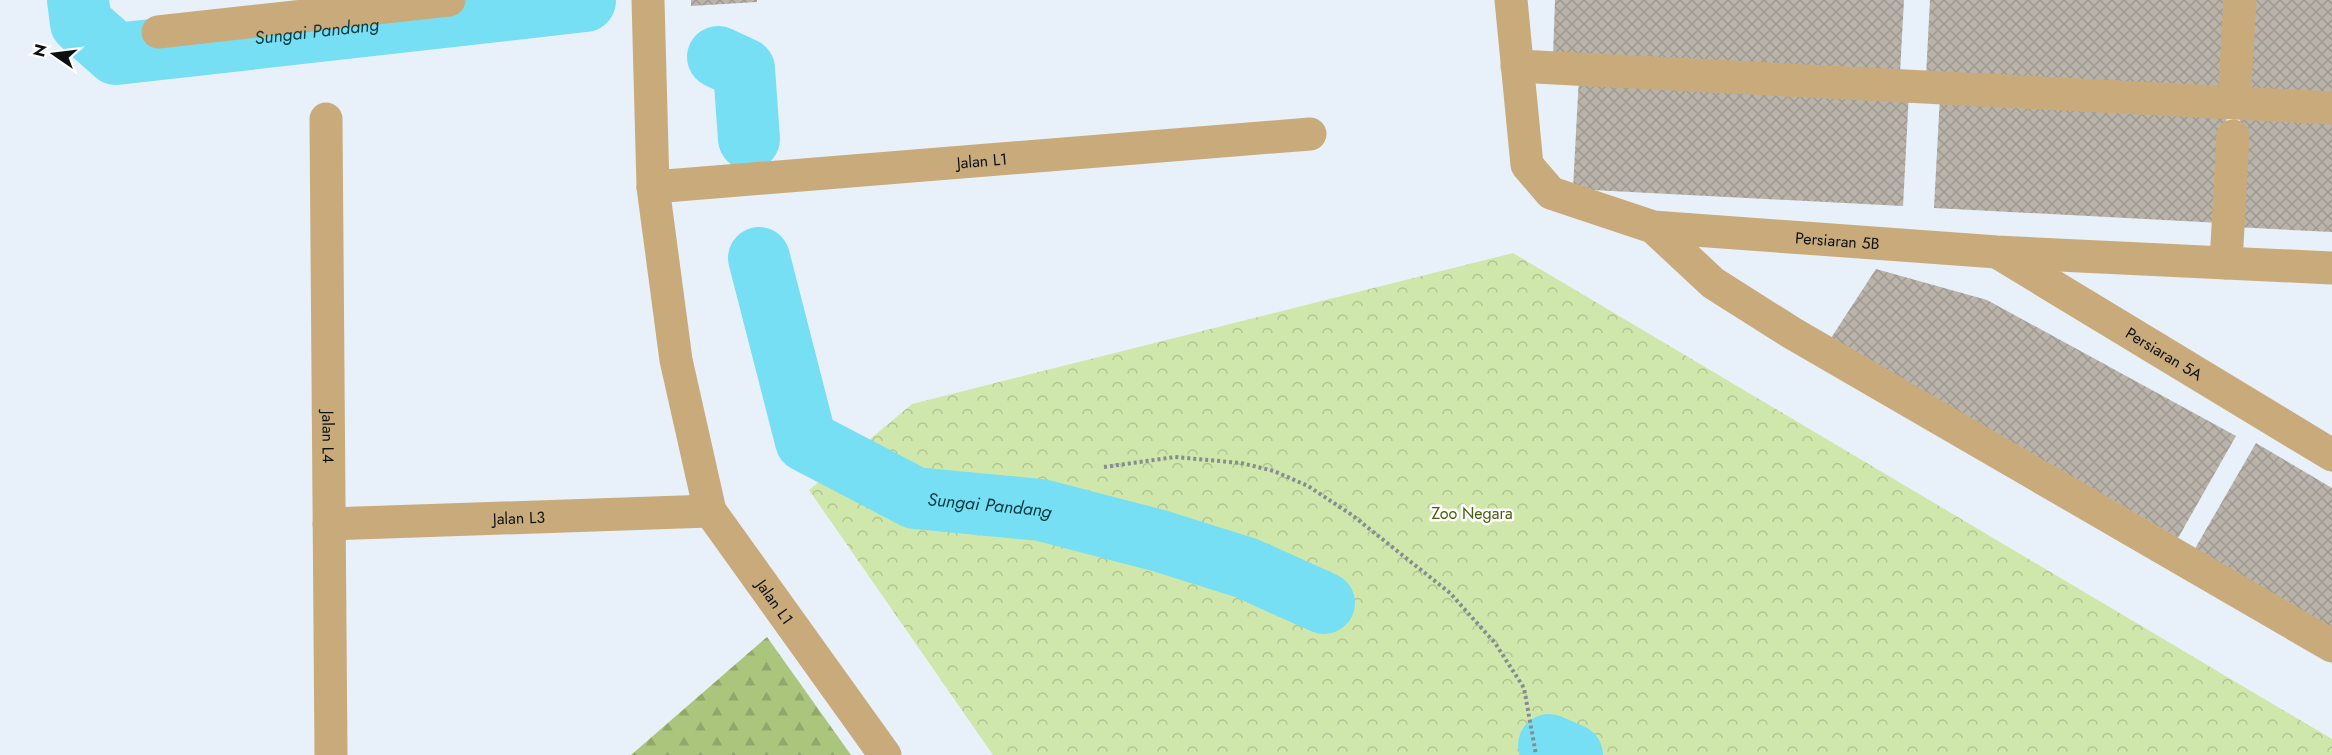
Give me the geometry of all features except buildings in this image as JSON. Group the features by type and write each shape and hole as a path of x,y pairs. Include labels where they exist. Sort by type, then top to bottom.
{"street":[{"path":"158,32 449,0"},
{"name":"Jalan L1","path":"648,0 653,188 676,360 710,511 885,755"},
{"name":"Persiaran 5B","path":"1511,0 1527,165 1551,193 1653,227 1997,252 2332,268"},
{"path":"2234,103 2240,0"},
{"path":"1517,66 2332,108"},
{"name":"Jalan L4","path":"326,119 331,755"},
{"name":"Jalan L1","path":"653,188 1310,134"},
{"path":"2226,263 2233,136"},
{"path":"1653,227 1713,282 1792,333 2332,646"},
{"name":"Persiaran 5A","path":"1997,252 2332,455"},
{"name":"Jalan L3","path":"329,524 710,511"}],"path":[{"path":"1104,467 1175,457 1241,463 1274,471 1308,486 1352,515 1450,593 1495,643 1524,688 1536,755"}],"green space":[{"name":"Zoo Negara","path":"1513,253 2332,739 2332,755 993,755 809,490 912,404"},
{"path":"767,637 851,755 631,755"}],"waterway":[{"name":"Sungai Pandang","path":"78,0 81,23 116,54 585,1"},
{"name":"Sungai Pandang","path":"718,57 744,69 749,139"},
{"name":"Sungai Pandang","path":"759,258 806,441 915,498 1041,510 1160,541 1246,568 1324,603"},
{"name":"Sungai Pandang","path":"1549,745 1572,755"}]}
